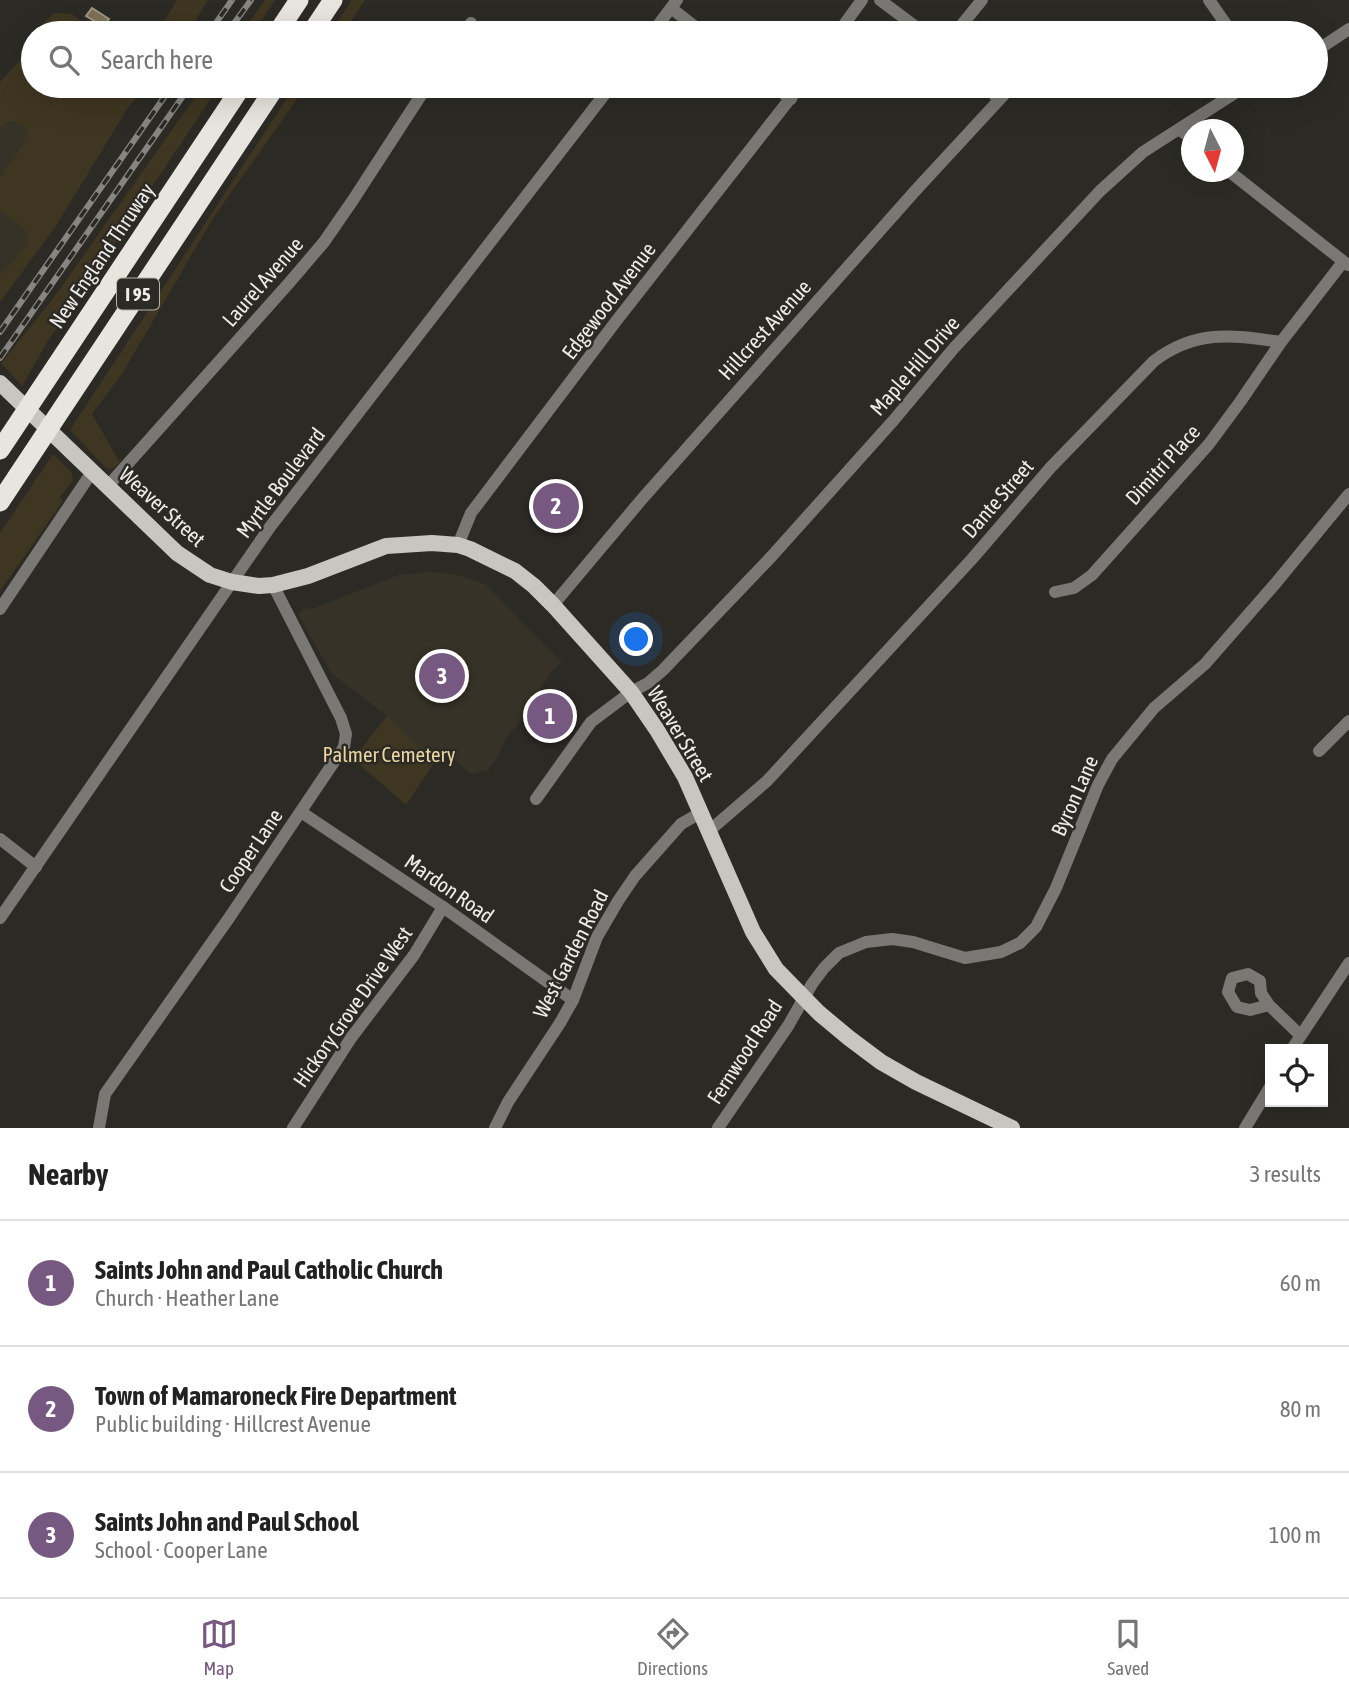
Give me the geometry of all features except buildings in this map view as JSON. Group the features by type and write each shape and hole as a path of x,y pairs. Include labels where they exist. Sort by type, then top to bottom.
{"highway":[{"path":"284,21 299,0"},
{"path":"318,21 332,0"},
{"name":"New England Thruway","path":"0,450 234,98"},
{"name":"I 95","path":"0,502 268,98"}],"main road":[{"name":"Weaver Street","path":"2,390 177,553 211,575 232,582 273,585 308,576 386,546 432,542 458,545 496,560 516,572 553,605 631,692 657,730 685,777 754,932 776,969 849,1038 881,1062 916,1082 1012,1128"}],"street":[{"path":"847,21 862,0"},
{"path":"880,0 908,21"},
{"path":"965,21 982,0"},
{"path":"1209,0 1224,21"},
{"path":"661,21 674,4 691,21"},
{"path":"1328,43 1349,29"},
{"name":"Laurel Avenue","path":"107,487 324,242 419,98"},
{"name":"Myrtle Boulevard","path":"0,918 270,527 602,98"},
{"name":"Maple Hill Drive","path":"536,799 591,722 663,670 771,557 893,421 954,348 1100,191 1143,152 1228,98"},
{"name":"Edgewood Avenue","path":"458,545 471,513 626,309 791,99"},
{"name":"Hillcrest Avenue","path":"553,605 642,499 999,99"},
{"path":"1243,182 1346,264 1282,342"},
{"name":"Dante Street","path":"709,831 767,781 972,559 1051,467 1154,361 1185,342 1210,337 1241,336 1282,342"},
{"name":"Dimitri Place","path":"1055,592 1074,588 1092,575 1209,444 1282,342"},
{"path":"0,609 92,472"},
{"name":"Byron Lane","path":"804,998 824,968 839,953 866,942 892,939 913,942 965,958 1001,952 1020,943 1036,927 1056,888 1098,785 1112,759 1154,708 1205,664 1349,494"},
{"name":"Cooper Lane","path":"99,1128 105,1094 229,918 344,747 346,734 341,718 273,585"},
{"path":"1319,751 1349,721"},
{"name":"Mardon Road","path":"301,812 443,907 573,1000"},
{"name":"West Garden Road","path":"495,1128 508,1102 573,1000 597,937 624,892 681,824 699,813"},
{"path":"0,839 36,867"},
{"name":"Hickory Grove Drive West","path":"293,1128 351,1038 414,956 443,907"},
{"path":"1295,1044 1349,963"},
{"name":"Fernwood Road","path":"718,1128 788,1026 804,998"},
{"path":"1269,1005 1300,1035"},
{"path":"1245,1128 1265,1095"}],"shaded area":[{"path":"92,8 109,19 94,21 86,16"},
{"path":"9,121 22,124 28,133 0,177 0,128"},
{"path":"0,210 26,231 28,242 0,275"},
{"path":"428,572 455,574 485,584 562,663 553,670 488,770 472,774 446,752 434,763 387,716 331,673 298,615 303,609 314,608 399,575"}],"green space":[{"path":"177,0 208,0 195,21 165,21"},
{"path":"265,0 275,0 261,21 250,21"},
{"path":"352,0 365,0 351,21 338,21"},
{"path":"54,13 72,14 81,21 45,21"},
{"path":"21,59 21,98 136,98 56,226 0,302 0,275 28,242 26,231 0,210 0,177 28,133 22,124 9,121 0,128 0,82"},
{"path":"195,98 211,98 49,339 22,386 1,363 52,300"},
{"path":"287,98 298,98 212,220 122,374 92,414 120,463 107,469 70,430"},
{"path":"53,454 71,472 73,480 60,497 63,501 0,591 0,533"},
{"name":"Palmer Cemetery","path":"387,716 434,763 406,805 353,759"}],"railway":[{"path":"217,21 232,0"},
{"path":"236,21 251,0"},
{"path":"0,332 164,98"},
{"path":"0,358 182,98"}],"place":[{"name":"Town of Mamaroneck Fire Department","path":"556,506"},
{"name":"Saints John and Paul School","path":"442,676"},
{"name":"Saints John and Paul Catholic Church","path":"550,716"}]}
